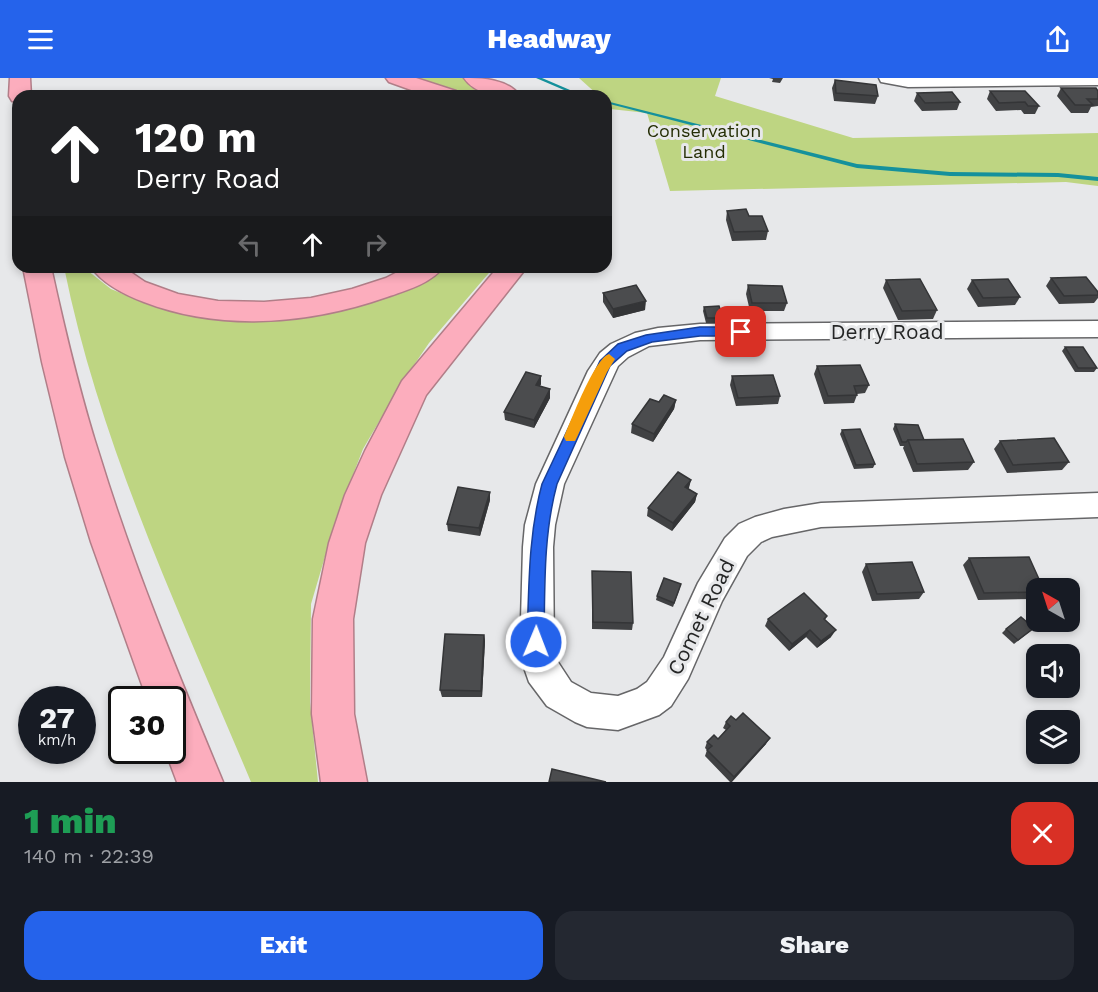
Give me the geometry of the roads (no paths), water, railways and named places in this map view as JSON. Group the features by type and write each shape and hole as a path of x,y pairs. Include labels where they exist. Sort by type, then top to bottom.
{"highway":[{"path":"396,78 431,90"},
{"path":"474,78 497,90"},
{"path":"38,273 68,405 98,507 163,686"},
{"path":"113,273 134,288 173,302 211,310 246,313 297,310 335,304 420,273"},
{"path":"344,782 333,714 333,619 347,543 372,473 413,389 508,273"},
{"path":"186,747 200,782"}],"street":[{"path":"887,78 908,82 1098,80"},
{"name":"Derry Road","path":"676,333 1098,329"},
{"name":"Comet Road","path":"676,333 630,343 615,352 604,364 549,484 544,504 538,547 537,656 545,677 559,694 587,710 618,713 647,703 659,694 676,668 709,593 736,547 750,533 766,526 804,517 833,514 1098,505"}],"waterway":[{"path":"538,78 567,90"},
{"path":"612,104 857,166 950,174 1058,175 1098,179"}],"park label":[{"name":"Conservation Land","path":"704,141"}]}
